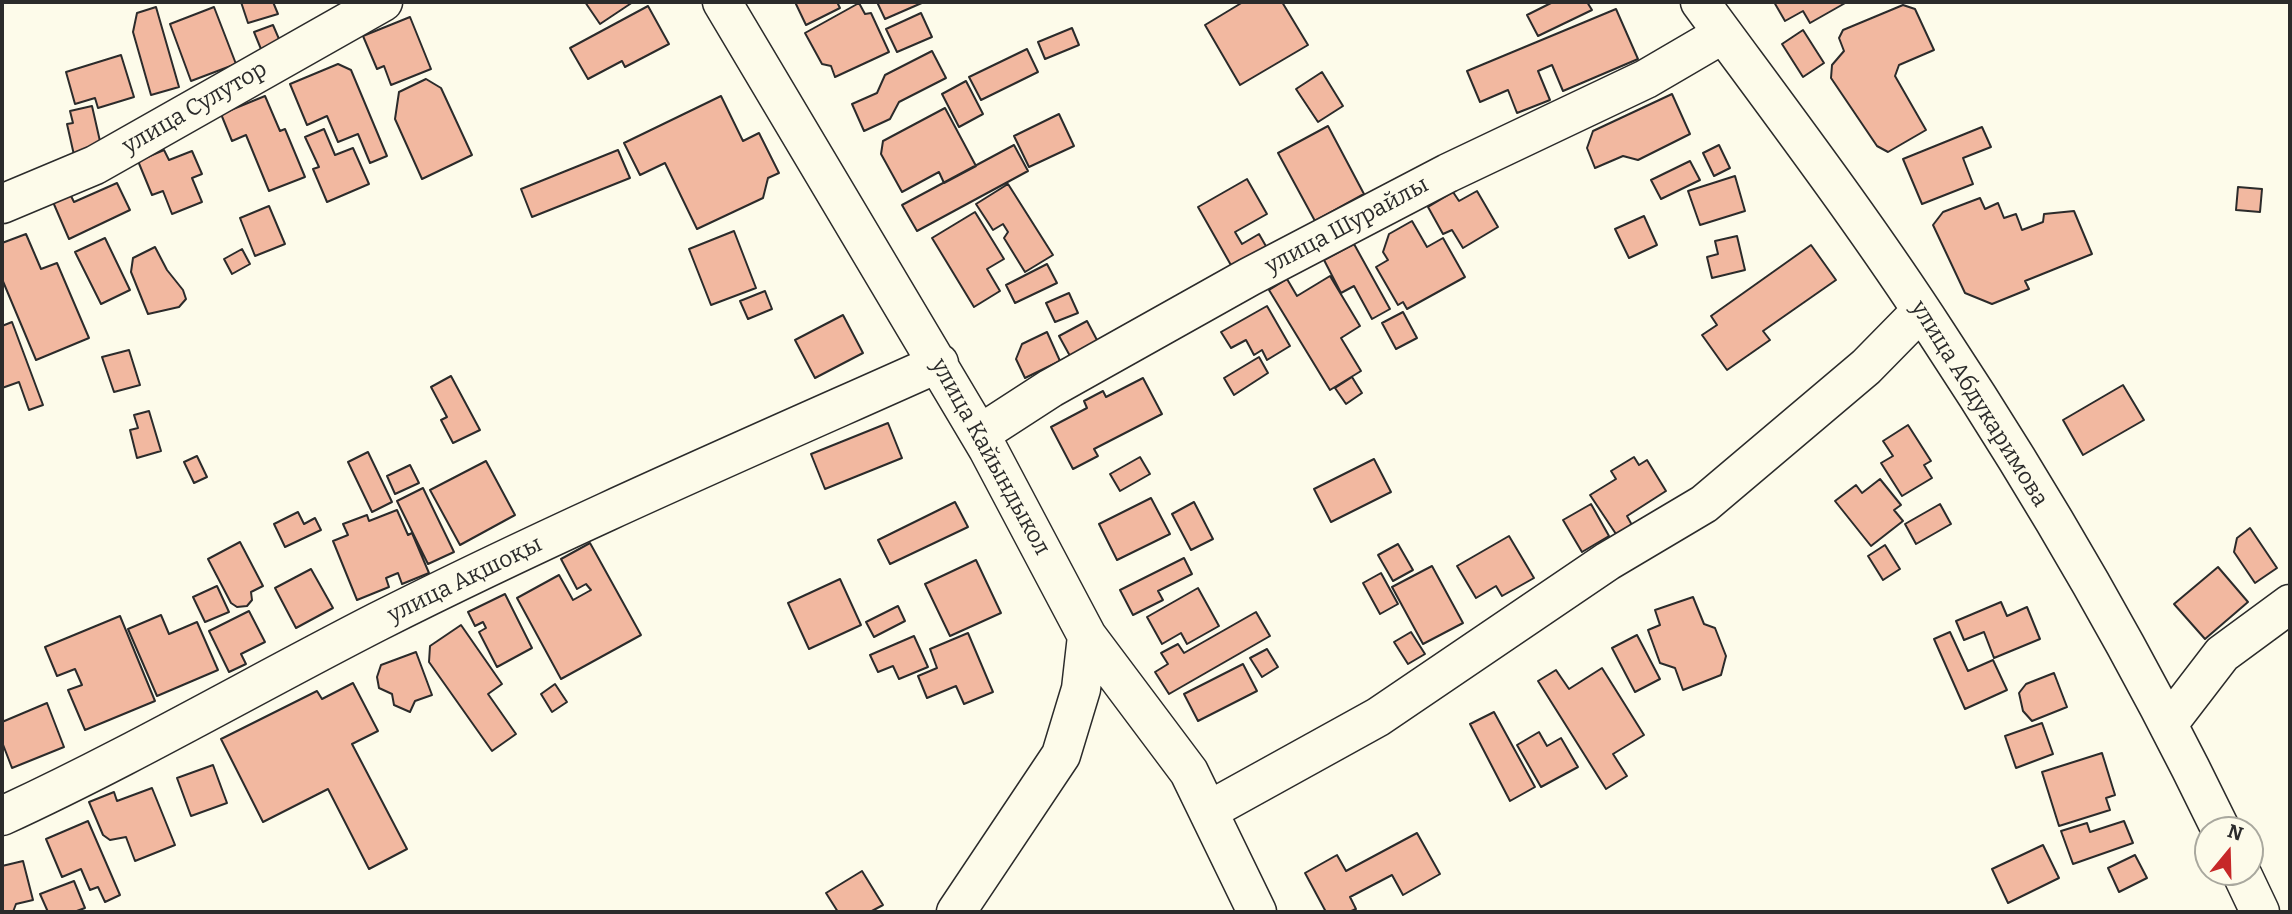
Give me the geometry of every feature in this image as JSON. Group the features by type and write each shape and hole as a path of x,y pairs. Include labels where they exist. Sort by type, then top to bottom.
{"street":[{"name":"улица Сулутор","path":"2,204 95,165 383,2"},
{"name":"улица Кайындыкол","path":"722,2 939,363 1087,636 1189,772 1257,912"},
{"name":"улица Абдукаримова","path":"1700,2 1921,310 2089,578 2169,723 2214,816"},
{"name":"улица Шурайлы","path":"979,434 1051,388 1249,277 1447,173 1646,79 1723,34"},
{"path":"1208,811 1378,717 1608,561 1704,504 1866,367 1921,310"},
{"name":"улица Ақшоқы","path":"2,816 61,789 380,621 586,522 939,363"},
{"path":"2169,723 2222,654 2290,604"},
{"path":"956,912 1061,755 1081,689 1087,636"},
{"path":"2248,886 2260,912"}],"building":[{"path":"241,2 273,2 278,14 248,23"},
{"path":"585,2 633,2 600,24"},
{"path":"795,2 837,2 840,8 806,25"},
{"path":"877,2 924,2 885,19"},
{"path":"1243,2 1282,2 1308,45 1240,85 1205,25"},
{"path":"1553,2 1587,2 1592,10 1538,36 1527,15"},
{"path":"1774,2 1847,2 1810,23 1803,11 1785,21"},
{"path":"859,3 865,14 871,13 889,52 835,77 831,66 822,64 805,33"},
{"path":"1903,5 1915,9 1934,50 1899,65 1895,76 1926,130 1888,152 1877,146 1831,78 1832,65 1844,51 1839,38 1843,30"},
{"path":"648,6 669,44 625,67 622,61 588,79 570,48"},
{"path":"156,7 179,87 151,95 133,32 137,13"},
{"path":"214,7 236,64 191,81 170,24"},
{"path":"1616,9 1638,59 1563,91 1552,65 1538,71 1550,100 1517,113 1508,90 1480,102 1467,71"},
{"path":"921,13 932,37 897,52 886,29"},
{"path":"410,17 431,69 391,85 384,66 377,69 363,36"},
{"path":"273,25 282,46 263,54 254,32"},
{"path":"1072,28 1079,45 1045,59 1038,42"},
{"path":"1803,30 1824,63 1803,77 1782,44"},
{"path":"1027,49 1038,72 981,100 969,77"},
{"path":"932,51 946,78 899,102 890,119 864,131 852,104 877,93 885,75"},
{"path":"121,55 134,97 98,108 95,98 75,104 66,72"},
{"path":"338,64 351,70 387,156 370,163 358,134 338,142 327,116 307,125 290,84"},
{"path":"1322,72 1343,106 1318,122 1296,89"},
{"path":"426,79 441,88 472,155 422,179 395,119 399,92"},
{"path":"966,81 983,114 959,127 942,94"},
{"path":"1672,94 1690,134 1638,160 1623,156 1595,168 1587,148 1593,131"},
{"path":"265,96 280,131 285,129 305,177 269,191 246,135 232,141 221,114"},
{"path":"721,96 743,141 759,133 779,173 768,178 763,198 697,229 665,163 640,175 624,143"},
{"path":"92,106 102,150 74,155 67,124 73,123 70,111"},
{"path":"945,108 976,166 944,183 939,172 902,192 881,154 883,141"},
{"path":"1059,114 1074,146 1029,167 1014,136"},
{"path":"1328,126 1364,194 1315,221 1278,153"},
{"path":"1982,127 1991,147 1963,158 1973,184 1922,204 1903,159"},
{"path":"324,129 335,155 353,148 369,184 327,202 313,169 319,167 305,137"},
{"path":"1014,145 1028,171 917,231 902,205"},
{"path":"1719,145 1730,168 1714,176 1703,153"},
{"path":"164,150 169,160 192,151 202,174 192,178 202,202 172,214 163,191 152,195 138,161"},
{"path":"618,150 630,178 532,217 521,189"},
{"path":"1690,161 1700,180 1661,199 1651,180"},
{"path":"1735,176 1745,211 1700,225 1688,191"},
{"path":"1247,179 1267,214 1235,232 1242,244 1259,234 1271,255 1236,274 1198,207"},
{"path":"117,183 130,210 69,239 53,202 70,194 74,202"},
{"path":"1008,184 1053,255 1025,272 1004,238 1008,232 1003,224 993,230 976,204"},
{"path":"2238,187 2262,189 2260,212 2236,210"},
{"path":"1477,191 1498,227 1463,248 1452,230 1443,234 1428,207 1453,192 1459,201"},
{"path":"1980,198 1985,209 1998,203 2004,218 2016,214 2022,230 2043,222 2044,214 2074,211 2092,254 2025,281 2029,289 1992,304 1965,293 1933,225 1943,212"},
{"path":"269,206 285,244 255,256 240,218"},
{"path":"975,212 1004,259 987,269 1000,291 974,307 932,238"},
{"path":"1644,216 1657,245 1629,258 1615,229"},
{"path":"1412,221 1427,247 1443,238 1465,277 1407,309 1403,302 1398,305 1376,267 1388,260 1383,252 1389,234"},
{"path":"734,231 756,288 711,305 689,249"},
{"path":"26,234 41,269 57,263 89,338 36,360 2,279 2,243"},
{"path":"1737,236 1745,270 1712,278 1707,257 1718,254 1715,241"},
{"path":"105,238 130,290 101,304 75,252"},
{"path":"1354,244 1390,309 1372,319 1354,286 1341,293 1324,260"},
{"path":"1811,245 1836,280 1763,331 1770,340 1727,370 1702,335 1717,325 1711,316"},
{"path":"155,247 186,299 179,307 148,314 131,272 133,258"},
{"path":"242,249 250,264 232,274 224,259"},
{"path":"1047,264 1057,283 1015,303 1006,285"},
{"path":"1330,276 1360,326 1341,338 1361,371 1330,390 1269,290 1287,279 1297,296"},
{"path":"765,291 772,309 748,319 740,301"},
{"path":"1069,293 1078,313 1055,322 1046,303"},
{"path":"1267,306 1290,346 1267,360 1262,350 1254,355 1246,340 1231,348 1221,332"},
{"path":"1403,312 1417,338 1396,349 1382,323"},
{"path":"843,315 863,353 815,378 795,340"},
{"path":"1087,321 1098,342 1070,356 1059,336"},
{"path":"12,322 43,405 29,410 19,382 2,388 2,326"},
{"path":"1047,332 1060,361 1025,378 1016,359 1022,344"},
{"path":"129,350 140,385 114,392 102,357"},
{"path":"1259,357 1268,373 1234,395 1224,378"},
{"path":"451,376 480,430 453,443 441,420 447,417 431,387"},
{"path":"1352,377 1362,393 1346,404 1335,388"},
{"path":"1143,378 1162,414 1094,449 1098,456 1073,469 1051,427 1087,408 1084,401 1103,391 1106,397"},
{"path":"2123,385 2144,420 2083,455 2063,420"},
{"path":"149,411 161,451 137,458 130,430 138,428 134,415"},
{"path":"888,423 902,458 825,489 811,454"},
{"path":"1908,425 1931,461 1924,465 1932,478 1902,496 1881,463 1893,456 1883,441"},
{"path":"368,452 392,502 372,512 348,462"},
{"path":"197,456 207,477 194,483 184,462"},
{"path":"1140,457 1150,474 1120,491 1110,474"},
{"path":"1634,457 1639,465 1647,460 1666,491 1627,516 1633,527 1618,537 1590,495 1616,479 1611,471"},
{"path":"1374,459 1391,492 1331,522 1314,489"},
{"path":"486,461 515,515 460,545 430,490"},
{"path":"410,465 419,483 395,494 387,476"},
{"path":"1880,479 1901,505 1894,510 1903,521 1871,546 1835,501 1856,485 1862,493"},
{"path":"423,488 454,552 428,564 397,501"},
{"path":"1151,498 1170,534 1117,560 1099,524"},
{"path":"955,502 968,527 890,564 878,540"},
{"path":"1194,502 1213,539 1191,550 1172,514"},
{"path":"1591,504 1609,536 1582,552 1563,520"},
{"path":"1940,504 1951,524 1916,544 1905,524"},
{"path":"397,510 408,535 412,533 429,573 402,584 398,573 386,578 389,587 357,600 333,541 348,535 343,524 367,515 369,521"},
{"path":"298,512 304,524 315,518 321,530 285,547 274,524"},
{"path":"2250,528 2277,568 2255,583 2234,552 2237,538"},
{"path":"1509,536 1534,578 1502,596 1496,586 1476,598 1457,566"},
{"path":"240,542 263,586 251,592 252,600 247,606 237,607 231,603 208,559"},
{"path":"590,543 641,635 561,679 517,598 559,575 573,600 591,590 586,584 577,589 561,559"},
{"path":"1398,544 1413,570 1393,581 1378,555"},
{"path":"1885,545 1900,569 1883,580 1868,556"},
{"path":"1184,558 1192,574 1158,591 1163,600 1133,615 1120,590"},
{"path":"976,560 1001,613 950,636 925,584"},
{"path":"1432,566 1463,623 1423,644 1392,587"},
{"path":"2218,567 2248,602 2205,639 2174,604"},
{"path":"311,569 333,608 296,628 275,588"},
{"path":"1381,573 1398,604 1380,614 1363,583"},
{"path":"840,579 861,625 809,649 788,603"},
{"path":"217,586 229,612 205,622 193,597"},
{"path":"1198,588 1219,626 1187,644 1181,633 1162,644 1147,617"},
{"path":"505,594 532,648 497,667 479,632 486,628 483,622 475,626 468,612"},
{"path":"1693,597 1704,624 1715,628 1726,656 1721,675 1683,690 1675,668 1660,663 1648,630 1660,625 1655,610"},
{"path":"2001,602 2007,616 2027,607 2040,639 1994,658 1984,632 1964,640 1956,621"},
{"path":"898,606 905,621 874,637 866,622"},
{"path":"249,611 265,642 241,654 246,664 229,672 209,631"},
{"path":"1256,612 1270,636 1169,694 1155,672 1168,664 1161,653 1178,644 1184,653"},
{"path":"161,615 169,634 197,622 218,670 157,696 128,629"},
{"path":"120,616 155,701 85,730 68,690 82,685 75,669 57,676 45,647"},
{"path":"461,625 502,684 488,694 516,734 492,751 429,662 430,646"},
{"path":"1411,632 1425,654 1408,664 1394,642"},
{"path":"1950,632 1968,671 1993,660 2007,690 1965,709 1934,639"},
{"path":"968,633 993,692 964,704 956,686 927,698 918,676 937,668 930,649"},
{"path":"1637,635 1660,679 1635,692 1612,648"},
{"path":"914,636 928,667 899,679 893,666 878,672 870,655"},
{"path":"1267,649 1278,667 1262,677 1250,658"},
{"path":"416,652 432,695 415,701 410,712 394,705 392,694 379,688 377,677 381,665"},
{"path":"1243,664 1257,691 1198,721 1184,694"},
{"path":"1602,668 1644,735 1613,754 1627,776 1606,789 1538,681 1556,670 1569,689"},
{"path":"2054,673 2067,707 2032,721 2023,711 2019,693 2026,684"},
{"path":"353,683 378,731 352,744 407,849 369,869 328,789 263,822 221,739 317,691 322,699"},
{"path":"555,684 567,702 552,712 541,694"},
{"path":"47,703 64,747 12,768 2,742 2,722"},
{"path":"1494,712 1535,787 1510,801 1470,724"},
{"path":"2042,723 2053,754 2016,768 2005,736"},
{"path":"1539,732 1547,746 1561,738 1578,767 1541,787 1517,745"},
{"path":"2102,753 2115,795 2106,798 2110,810 2059,826 2042,772"},
{"path":"213,765 227,803 191,816 177,778"},
{"path":"152,788 175,845 135,861 126,837 110,840 103,835 89,802 114,792 117,801"},
{"path":"88,821 120,895 105,902 98,887 90,890 81,869 62,877 46,839"},
{"path":"2124,821 2133,843 2073,864 2061,831 2087,823 2090,832"},
{"path":"1417,833 1440,874 1403,895 1392,875 1350,897 1356,909 1349,912 1326,912 1305,873 1337,855 1346,871"},
{"path":"2043,845 2059,878 2008,903 1992,869"},
{"path":"2135,855 2147,878 2119,892 2108,868"},
{"path":"23,861 33,900 16,904 13,912 2,912 2,866"},
{"path":"862,871 883,905 870,912 838,912 826,893"},
{"path":"74,881 85,908 74,912 48,912 40,894"}]}
